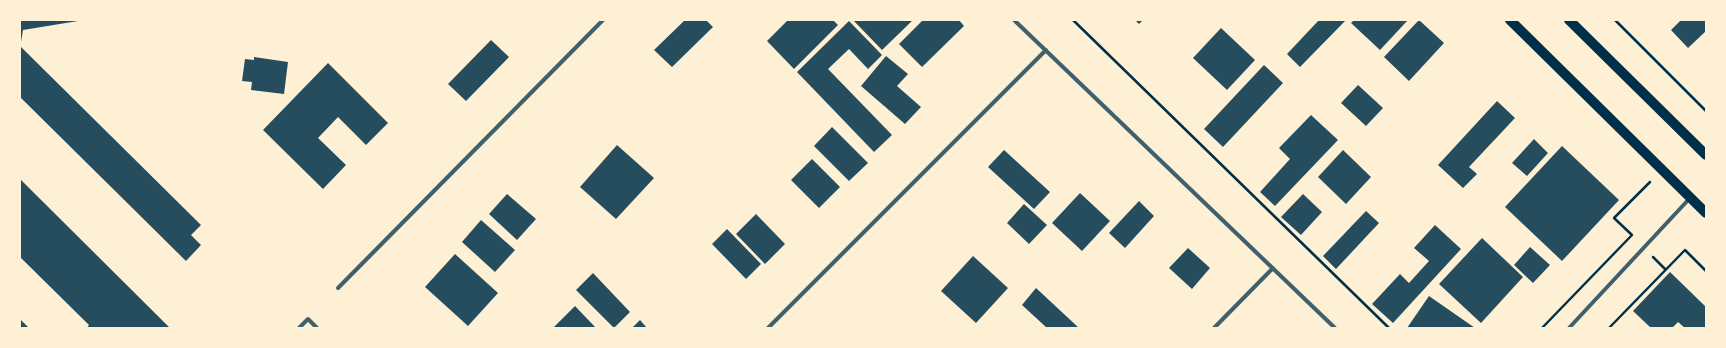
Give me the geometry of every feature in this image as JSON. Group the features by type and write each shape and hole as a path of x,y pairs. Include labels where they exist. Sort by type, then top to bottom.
{"main road":[{"path":"1510,20 1706,213"},
{"path":"1569,20 1706,155"}],"street":[{"path":"338,288 604,20"},
{"path":"1014,20 1335,328"},
{"path":"768,328 1046,50"},
{"path":"1569,328 1691,198"},
{"path":"1214,328 1273,268"},
{"path":"299,328 308,319 317,328"}],"path":[{"path":"1073,20 1389,328"},
{"path":"1616,20 1706,111"},
{"path":"1542,328 1632,235 1614,218 1641,191"},
{"path":"1609,328 1685,250 1706,271"}],"building":[{"path":"20,20 78,21 23,30 21,42"},
{"path":"685,20 706,20 713,27 672,67 654,50"},
{"path":"788,20 833,20 838,25 794,69 767,41"},
{"path":"853,20 913,20 882,50"},
{"path":"923,20 959,20 964,26 922,67 899,44"},
{"path":"1135,20 1143,20 1139,24"},
{"path":"1319,20 1346,20 1300,67 1287,54"},
{"path":"1354,20 1408,20 1380,50 1351,23"},
{"path":"1419,20 1444,43 1409,81 1384,57"},
{"path":"1681,20 1706,20 1706,31 1688,48 1671,30"},
{"path":"849,21 882,55 868,69 849,49 828,69 892,135 874,152 797,72"},
{"path":"1221,28 1255,60 1227,90 1193,58"},
{"path":"491,40 509,57 466,101 448,84"},
{"path":"20,46 201,225 191,235 201,245 186,261 20,97"},
{"path":"886,56 908,74 897,86 921,107 905,124 861,86"},
{"path":"254,57 288,62 284,94 251,90 252,82 242,81 245,59 254,60"},
{"path":"328,63 388,123 366,145 338,117 318,138 346,165 323,189 263,130"},
{"path":"1264,65 1283,83 1223,147 1204,129"},
{"path":"1358,85 1383,108 1366,126 1341,103"},
{"path":"1497,101 1515,118 1469,167 1477,174 1463,188 1438,165"},
{"path":"1311,115 1338,140 1275,206 1260,192 1290,159 1279,148"},
{"path":"832,127 868,163 849,181 814,146"},
{"path":"1534,139 1548,153 1527,176 1512,163"},
{"path":"617,145 654,178 616,219 580,187"},
{"path":"1562,146 1619,200 1562,261 1505,207"},
{"path":"1004,150 1050,192 1034,209 988,167"},
{"path":"1343,150 1371,177 1346,204 1318,177"},
{"path":"812,159 840,187 819,208 791,180"},
{"path":"20,179 170,328 87,328 89,325 20,257"},
{"path":"1080,193 1110,221 1082,251 1052,223"},
{"path":"507,194 536,219 517,240 489,214"},
{"path":"1303,194 1322,212 1301,235 1281,217"},
{"path":"1139,201 1154,216 1125,248 1109,233"},
{"path":"1024,204 1047,225 1029,244 1007,223"},
{"path":"1366,211 1379,223 1336,269 1323,256"},
{"path":"756,214 785,244 765,264 736,234"},
{"path":"481,220 515,250 495,272 462,242"},
{"path":"1435,225 1461,249 1393,323 1372,304 1400,274 1409,283 1429,261 1414,248"},
{"path":"727,229 761,264 746,279 712,244"},
{"path":"1482,238 1523,277 1481,323 1439,284"},
{"path":"1530,247 1550,265 1533,283 1514,265"},
{"path":"1188,248 1210,268 1192,289 1169,268"},
{"path":"455,254 498,293 468,326 425,287"},
{"path":"973,256 1008,288 976,323 941,291"},
{"path":"1670,272 1706,307 1706,328 1685,328 1678,322 1672,328 1651,328 1633,311"},
{"path":"593,273 630,312 614,328 576,290"},
{"path":"1036,288 1079,328 1047,328 1022,305"},
{"path":"1429,296 1475,328 1407,328"},
{"path":"575,306 596,328 553,328"},
{"path":"20,319 29,328 20,328"},
{"path":"640,320 647,328 632,328"}]}
